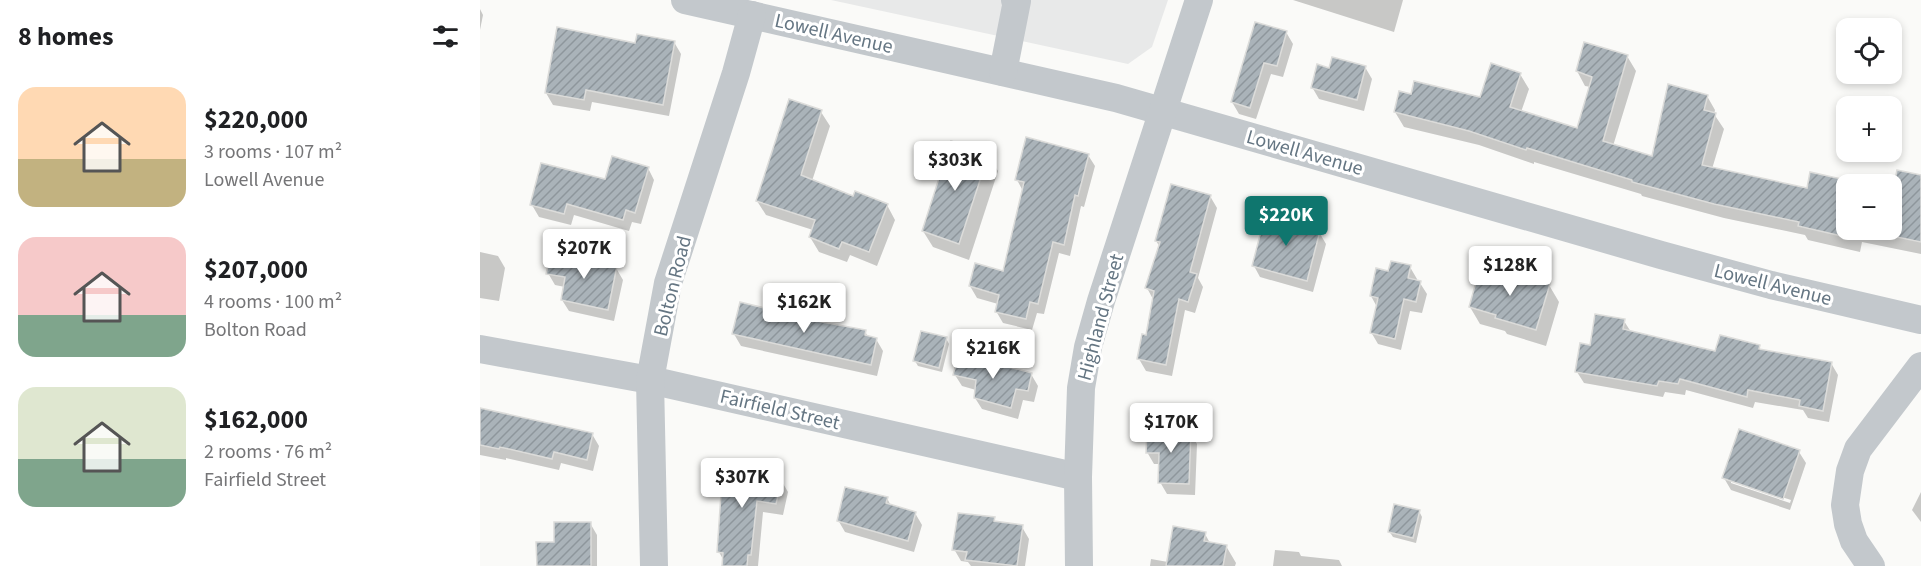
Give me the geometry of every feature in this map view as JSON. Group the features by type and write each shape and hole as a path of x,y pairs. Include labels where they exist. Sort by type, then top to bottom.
{"street":[{"name":"Lowell Avenue","path":"685,0 1163,111 1661,255 1771,285 1921,320"},
{"path":"1003,72 1017,1 1015,0"},
{"name":"Highland Street","path":"1079,566 1078,477 1081,388 1088,347 1199,0"},
{"name":"Bolton Road","path":"654,566 650,380 668,283 736,73 752,15"},
{"name":"Fairfield Street","path":"480,349 650,380 1078,477"},
{"path":"1871,566 1854,541 1848,524 1845,505 1850,471 1858,449 1921,366"}],"shaded area":[{"path":"831,0 1168,0 1152,47 1128,64"}],"building":[{"path":"1255,22 1287,31 1277,66 1264,63 1250,108 1231,102"},
{"path":"557,27 635,43 637,34 675,41 663,105 586,90 584,100 545,93"},
{"path":"1584,42 1628,55 1603,141 1652,156 1668,84 1708,95 1704,110 1716,113 1702,165 1807,188 1810,172 1836,178 1836,235 1798,226 1799,222 1714,204 1632,182 1632,180 1527,148 1526,150 1469,131 1394,112 1399,91 1411,94 1414,81 1480,97 1491,63 1521,73 1510,107 1577,128 1592,77 1576,71"},
{"path":"1332,57 1366,66 1357,100 1311,88 1317,64 1329,68"},
{"path":"789,99 822,110 801,175 853,196 855,191 888,204 869,252 842,242 839,249 809,237 815,220 756,201"},
{"path":"1026,137 1089,154 1078,196 1075,195 1064,245 1053,242 1038,304 1030,302 1026,319 995,312 999,295 969,286 975,263 1003,271 1024,182 1015,180"},
{"path":"951,141 989,153 959,244 922,231"},
{"path":"612,156 649,167 635,213 626,210 623,220 567,204 564,214 530,205 541,163 605,179"},
{"path":"1897,170 1921,175 1921,242 1902,238 1902,174 1896,174"},
{"path":"1171,184 1211,195 1190,272 1197,274 1188,302 1179,299 1166,365 1137,359 1142,334 1146,335 1154,291 1145,288 1160,242 1155,241"},
{"path":"1266,212 1292,219 1291,223 1320,231 1307,281 1252,266"},
{"path":"551,253 617,266 608,310 561,300 565,277 546,274"},
{"path":"1391,261 1411,265 1408,278 1421,281 1416,302 1404,299 1395,339 1370,333 1378,298 1370,296 1376,268 1388,271"},
{"path":"1481,264 1550,284 1536,330 1495,318 1496,315 1469,307"},
{"path":"740,302 866,330 865,335 877,338 871,365 732,334"},
{"path":"1595,314 1625,319 1623,329 1715,351 1720,335 1760,345 1759,349 1832,362 1823,411 1799,406 1800,400 1748,390 1747,397 1680,379 1678,384 1659,381 1657,386 1575,372 1580,343 1590,345"},
{"path":"921,331 947,337 939,368 913,361"},
{"path":"959,354 1032,373 1028,391 1016,389 1011,408 974,398 976,380 953,375"},
{"path":"480,408 593,433 587,460 554,452 552,459 500,447 499,449 480,445"},
{"path":"1147,429 1191,431 1189,484 1158,483 1159,453 1146,453"},
{"path":"1739,429 1800,450 1783,499 1722,478"},
{"path":"728,459 767,466 766,476 782,479 776,504 757,501 751,555 748,555 747,566 722,566 723,553 717,552 721,494"},
{"path":"845,487 888,497 886,503 916,512 908,541 837,521"},
{"path":"1394,504 1420,510 1413,538 1388,532"},
{"path":"958,513 995,517 994,521 1023,525 1017,566 965,560 967,552 952,550"},
{"path":"554,522 591,522 591,566 537,566 536,542 554,542"},
{"path":"1173,526 1206,532 1204,541 1227,545 1223,566 1166,566"}]}
